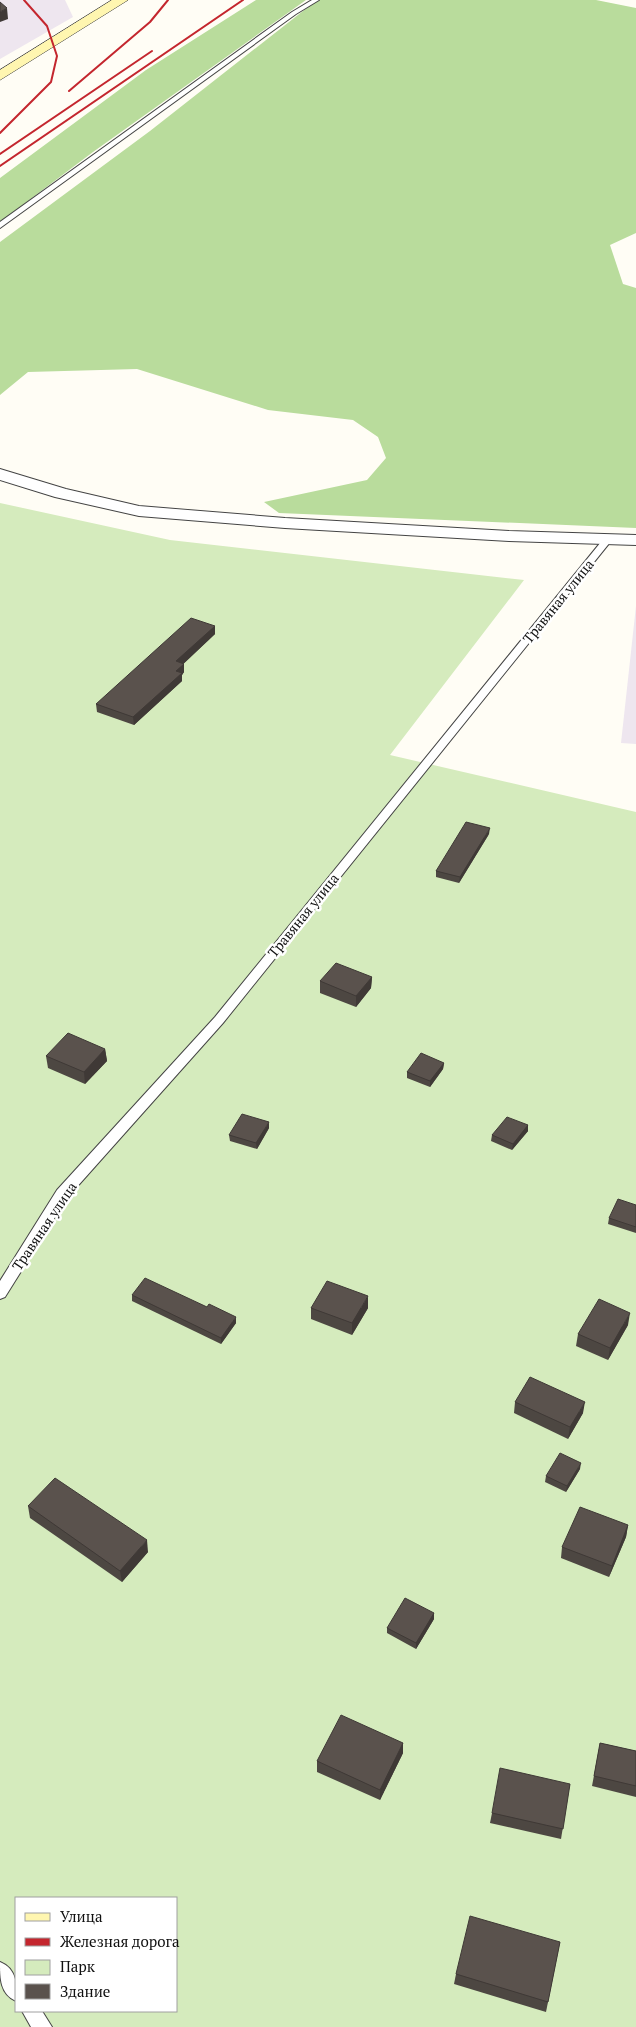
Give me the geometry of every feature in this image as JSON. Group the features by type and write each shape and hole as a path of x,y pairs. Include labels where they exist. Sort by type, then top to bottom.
{"street":[{"path":"0,76 122,0"},
{"path":"0,474 61,493 139,511 285,523 508,536 636,540"}],"lane":[{"path":"0,226 316,0"},
{"name":"Травяная улица","path":"0,1293 62,1194 219,1020 608,539"},
{"path":"0,1971 15,1991"},
{"path":"32,2012 43,2027"}],"shaded area":[{"path":"0,0 65,0 73,17 0,59"},
{"path":"636,606 636,744 621,743"}],"green space":[{"path":"256,0 306,0 93,152 0,222 0,178 146,70"},
{"path":"317,0 596,0 636,8 636,233 610,245 623,284 636,288 636,528 279,513 264,502 367,480 386,458 378,437 353,420 268,410 137,369 28,372 0,395 0,242 150,131"},
{"path":"0,503 170,540 524,580 390,755 636,812 636,2027 0,2027"}],"building":[{"path":"0,2 7,8 0,12"},
{"path":"191,618 215,626 176,661 184,664 176,671 182,673 133,717 96,704"},
{"path":"466,822 490,828 460,877 436,871"},
{"path":"336,963 372,977 356,996 320,981"},
{"path":"68,1033 105,1049 84,1072 46,1056"},
{"path":"421,1053 444,1063 430,1081 407,1072"},
{"path":"242,1114 269,1122 256,1143 229,1135"},
{"path":"507,1117 528,1125 513,1144 492,1135"},
{"path":"618,1199 636,1205 636,1227 609,1218"},
{"path":"145,1278 207,1307 209,1304 236,1317 221,1338 132,1295"},
{"path":"327,1281 368,1296 352,1323 311,1308"},
{"path":"599,1299 630,1313 610,1348 578,1334"},
{"path":"530,1377 585,1402 570,1427 515,1402"},
{"path":"560,1453 581,1463 567,1486 546,1476"},
{"path":"55,1478 147,1540 120,1571 28,1506"},
{"path":"580,1507 628,1525 612,1566 562,1547"},
{"path":"405,1598 434,1613 416,1643 387,1628"},
{"path":"341,1715 403,1743 380,1790 317,1761"},
{"path":"600,1743 636,1751 636,1786 594,1776"},
{"path":"500,1768 570,1784 563,1829 492,1813"},
{"path":"470,1916 560,1942 548,2002 456,1974"}],"railway":[{"path":"0,133 51,82 57,56 47,26 24,0"},
{"path":"69,91 150,22 168,0"},
{"path":"0,166 243,0"},
{"path":"0,154 152,51"}]}
